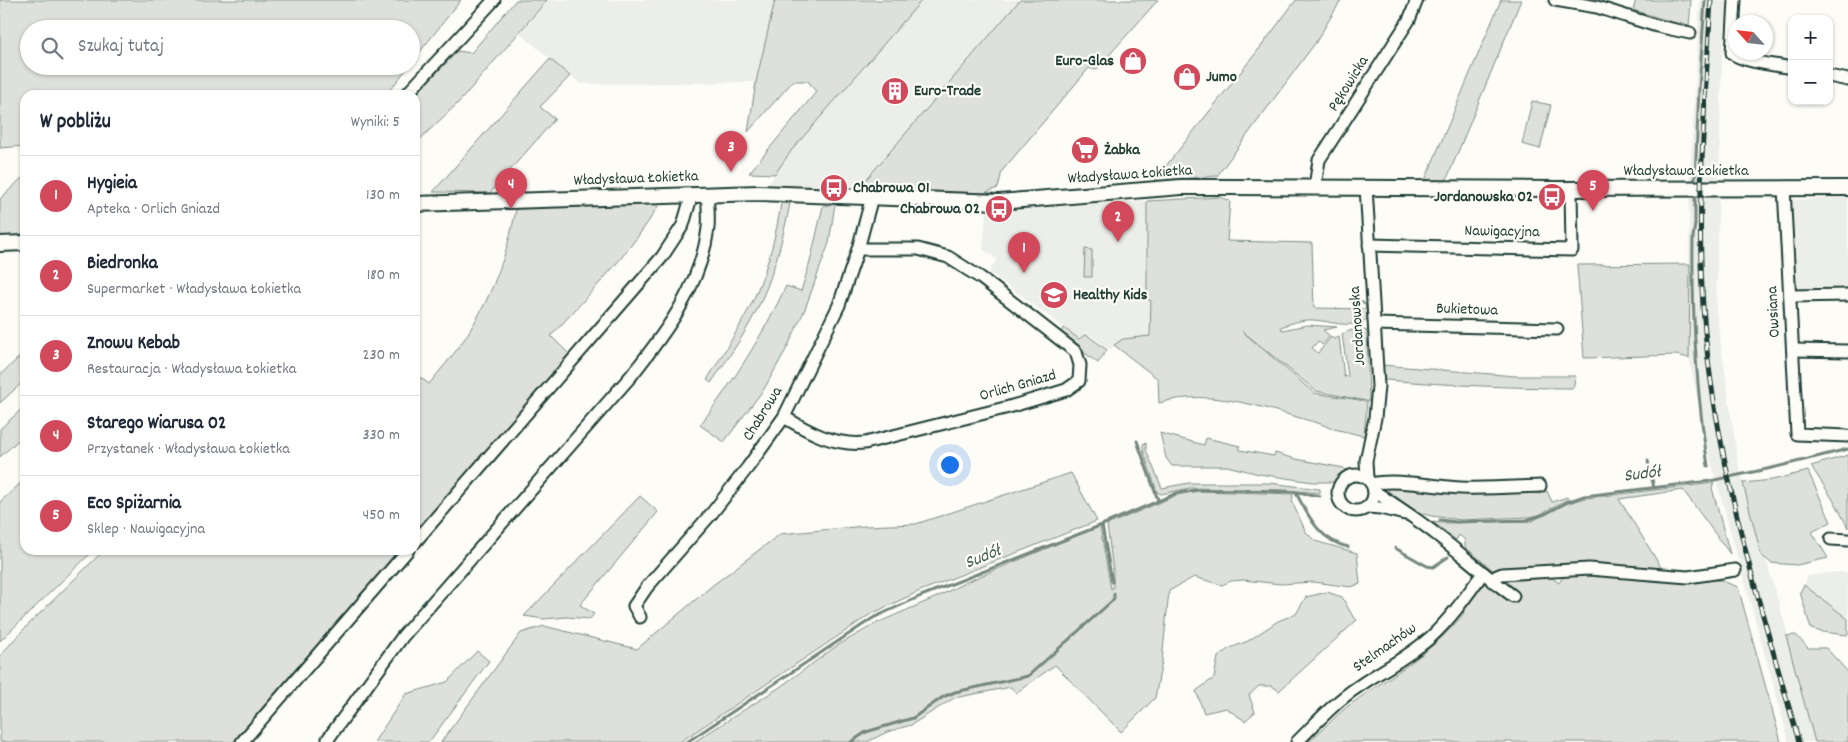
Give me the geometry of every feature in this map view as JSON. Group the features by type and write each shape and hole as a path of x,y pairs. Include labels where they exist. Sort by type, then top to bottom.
{"street":[{"path":"411,90 494,0"},
{"name":"Pękowicka","path":"1315,187 1319,160 1409,20 1417,0"},
{"path":"1555,0 1597,7 1657,26 1690,33"},
{"path":"1735,0 1732,53 1740,57 1788,67"},
{"path":"1833,77 1848,80"},
{"name":"Władysława Łokietka","path":"420,204 771,193 999,202 1182,187 1848,188"},
{"name":"Jordanowska","path":"1366,187 1378,386 1375,418 1366,461 1367,482"},
{"name":"Nawigacyjna","path":"1369,245 1572,250 1571,188"},
{"name":"Owsiana","path":"1784,188 1797,434 1848,436"},
{"path":"420,536 662,257 683,225 692,194"},
{"path":"328,739 403,636 658,343 683,303 703,257 708,226 708,194"},
{"name":"Chabrowa","path":"640,616 634,606 647,588 718,505 784,417 839,305 858,250 872,197"},
{"path":"0,244 20,243"},
{"name":"Orlich Gniazd","path":"784,417 809,432 850,444 1009,407 1066,390 1079,380 1080,365 1076,352 981,278 948,256 918,249 858,250"},
{"path":"1790,296 1848,295"},
{"name":"Bukietowa","path":"1375,324 1557,329"},
{"path":"1793,350 1848,351"},
{"path":"1406,514 1380,508 1368,507 1359,511 1347,509 1338,495 1341,484 1345,479 1461,488 1540,486"},
{"path":"1367,482 1373,500 1368,507"},
{"path":"1367,482 1406,514 1436,535 1482,574 1513,596"},
{"path":"1831,538 1848,540"},
{"path":"242,742 404,555"},
{"path":"1492,581 1502,574 1589,569 1688,577 1735,570"},
{"name":"Stelmachów","path":"1297,742 1359,686 1412,652 1432,636 1457,610 1482,574"}],"shaded area":[{"path":"0,0 461,0 420,52 420,20 20,20 20,75 402,75 390,90 20,90 20,146 0,148"},
{"path":"516,0 547,0 460,101 420,139 420,90 458,51 471,53"},
{"path":"547,0 775,0 756,82 582,84 520,33"},
{"path":"775,0 922,0 791,151 775,174 749,173 816,92 808,81 793,81 748,132 756,82"},
{"path":"922,0 1020,0 858,189 768,185 791,151"},
{"path":"1020,0 1158,0 1096,70 1089,68 1002,171 998,188 984,193 858,189"},
{"path":"1296,0 1341,0 1316,42 1217,176 1154,181 1263,44"},
{"path":"1501,0 1521,0 1446,181 1425,180"},
{"path":"1636,0 1691,0 1689,27 1633,10"},
{"path":"1700,0 1728,0 1722,57 1716,310 1738,463 1819,742 1789,742 1709,454 1689,358 1689,195"},
{"path":"550,59 570,76 540,107 555,119 490,193 433,192"},
{"path":"1532,101 1551,105 1540,149 1522,144"},
{"path":"20,180 20,236 0,236 0,199"},
{"path":"1220,197 1230,201 1227,241 1312,243 1314,308 1366,309 1360,300 1367,305 1367,319 1353,324 1305,320 1281,327 1282,330 1307,325 1337,327 1323,330 1330,336 1322,345 1318,341 1312,348 1318,353 1331,337 1334,339 1339,337 1344,377 1348,376 1342,334 1352,330 1353,332 1367,331 1369,401 1367,401 1364,436 1241,402 1200,398 1179,399 1159,403 1158,379 1114,345 1123,339 1150,336 1151,301 1147,299 1147,201","holes":["1242,331 1316,391 1366,401 1314,393"]},
{"path":"1848,197 1848,289 1795,289 1791,200"},
{"path":"1147,201 1147,299 1151,301 1150,337 1123,339 1109,350 1086,332 1078,338 989,272 997,259 983,249 987,210"},
{"path":"660,203 623,256 551,336 570,355 420,527 420,378 429,384 473,326 496,278 508,244 516,209"},
{"path":"781,203 790,204 778,253 766,289 744,333 711,383 707,380 744,318 760,285 771,251"},
{"path":"835,204 829,243 805,309 788,346 764,389 724,442 700,425 725,392 747,357 768,322 786,286 801,291 823,206"},
{"path":"1085,249 1092,250 1092,277 1084,277"},
{"path":"1690,264 1689,358 1676,355 1584,358 1577,265"},
{"path":"1064,328 1079,339 1087,335 1107,350 1098,363 1059,334"},
{"path":"20,357 20,385 0,403 0,375"},
{"path":"1382,365 1515,376 1576,376 1573,388 1456,385 1385,380"},
{"path":"20,411 20,439 0,457 0,429"},
{"path":"1160,433 1204,445 1206,438 1240,446 1240,450 1274,456 1275,453 1344,468 1347,474 1336,482 1313,482 1259,474 1227,466 1172,466 1166,458"},
{"path":"1146,443 1146,450 1162,488 1189,483 1269,483 1320,489 1320,493 1287,490 1190,488 1161,494 1157,492 1143,450 1143,444"},
{"path":"1848,455 1848,528 1837,506 1811,466"},
{"path":"1808,471 1831,522 1812,532 1828,558 1797,565 1771,563 1761,555 1743,483 1772,480"},
{"path":"1071,473 1097,521 920,591 871,614 680,742 441,742 521,633 544,626 637,649 713,585 780,534 865,526 916,524"},
{"path":"1714,483 1712,488 1730,554 1683,490 1619,499 1664,572 1495,572 1465,547 1465,540 1459,535 1456,540 1433,522 1532,521 1568,503 1586,498"},
{"path":"20,484 20,555 89,555 0,641 0,502"},
{"path":"1388,487 1469,494 1531,491 1539,494 1547,491 1552,502 1567,497 1568,499 1539,515 1529,517 1461,520 1419,513 1389,492"},
{"path":"1199,491 1293,494 1292,502 1306,532 1315,541 1357,553 1360,584 1351,587 1314,582 1281,584 1243,580 1231,581 1222,585 1194,577 1169,591 1162,661 1155,698 1121,732 1055,665 1016,693 1011,687 954,698 911,725 887,732 867,742 694,742 780,687 838,645 877,623 964,583 1095,528 1100,527 1111,589 1113,588 1113,571 1107,525 1177,495"},
{"path":"640,496 658,512 580,605 594,614 590,619 567,617 544,619 524,616"},
{"path":"99,555 396,555 233,742 0,742 0,656 20,633"},
{"path":"1848,572 1848,619 1804,585 1808,576"},
{"path":"1545,573 1559,583 1565,574 1693,581 1720,580 1738,587 1781,742 1308,742 1348,706 1409,664 1438,641 1464,613 1461,610 1482,583 1495,579"},
{"path":"1804,585 1848,619 1848,635 1811,629 1800,592"},
{"path":"1327,592 1342,597 1357,620 1279,691 1272,686 1259,686 1249,695 1255,712 1245,721 1226,708 1204,713 1196,691 1214,678 1218,657 1228,649 1248,641 1278,621 1296,614 1306,597"},
{"path":"1796,635 1808,648 1826,648 1848,672 1848,742 1815,742 1786,636"},
{"path":"477,651 489,661 429,742 374,742 406,694 447,682"}],"waterway":[{"path":"1695,179 1705,0"},
{"path":"1695,197 1693,237 1694,323 1700,409 1708,466"},
{"path":"1137,441 1158,500"},
{"name":"Sudół","path":"1440,520 1456,522 1527,520 1584,496 1710,481 1848,449"},
{"path":"1648,461 1654,488"},
{"name":"Sudół","path":"687,742 873,618 921,596 1102,525 1177,493 1196,490 1237,490 1295,492 1320,496"},
{"path":"1296,493 1311,519 1322,533 1338,544 1348,547"},
{"path":"1102,525 1112,582"},
{"path":"1395,548 1427,566 1433,567 1448,557"},
{"path":"851,742 866,732 913,718 943,697 955,692 1028,676 1112,601 1114,594"}],"railway":[{"path":"1711,0 1701,180 1701,269 1708,359 1715,408 1734,505 1799,742"}],"place":[{"name":"Euro-Glas","path":"1133,61"},
{"name":"Jumo","path":"1187,77"},
{"name":"Euro-Trade","path":"895,91"},
{"name":"Żabka","path":"1085,150"},
{"name":"Znowu Kebab","path":"731,172"},
{"name":"Chabrowa 01","path":"834,188"},
{"name":"Jordanowska 02","path":"1552,197"},
{"name":"Starego Wiarusa 02","path":"511,209"},
{"name":"Chabrowa 02","path":"999,209"},
{"name":"Eco Spiżarnia","path":"1593,211"},
{"name":"Biedronka","path":"1118,242"},
{"name":"Hygieia","path":"1024,273"},
{"name":"Healthy Kids","path":"1054,295"}]}
